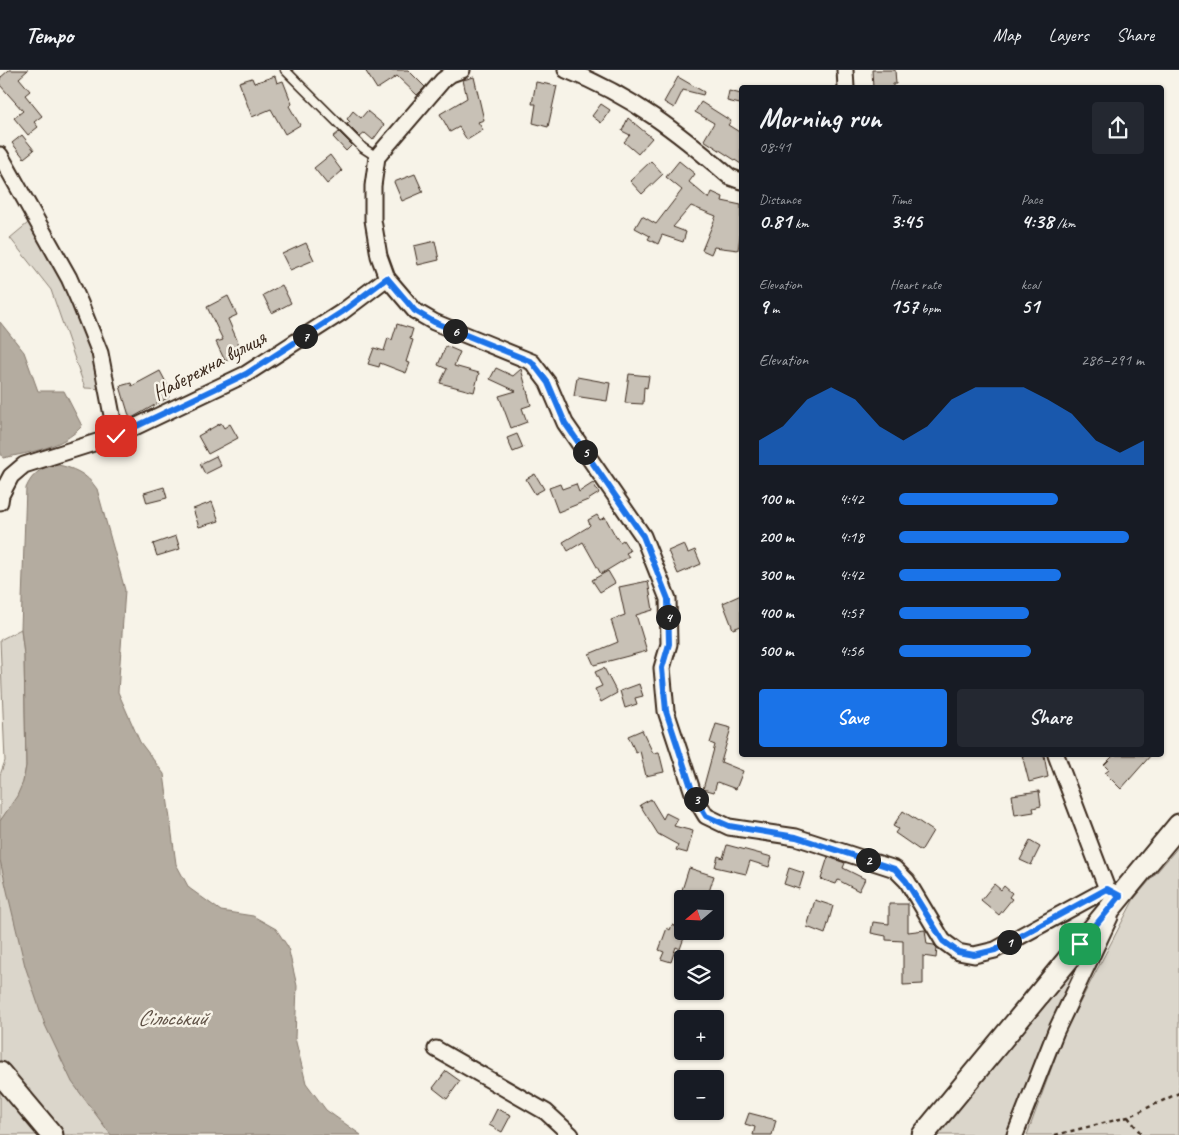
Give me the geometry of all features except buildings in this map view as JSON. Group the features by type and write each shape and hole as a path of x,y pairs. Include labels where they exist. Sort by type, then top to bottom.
{"main road":[{"path":"923,1135 1113,892 1179,825"},
{"path":"3,1081 52,1135"}],"street":[{"path":"566,70 644,108 675,130 730,177 739,180"},
{"path":"845,70 846,85"},
{"path":"454,71 425,99 377,157 373,186 373,220 379,256 387,278 415,311 434,322 532,362 548,383 565,423 643,536 668,599 669,644 662,668 666,711 694,796 706,816 729,826 796,837 895,869 906,881 943,941 958,952 974,955 995,950 1113,892"},
{"path":"0,155 69,278 83,311 100,353 116,436"},
{"name":"Набережна вулиця","path":"0,502 1,495 11,476 24,465 116,436 246,374 342,312 387,278"},
{"path":"1015,1135 1113,892 1057,757"},
{"path":"436,1049 546,1112 571,1135"}],"lane":[{"path":"285,70 363,148 377,157"}],"path":[{"path":"1055,1135 1128,1117 1179,1093"},
{"path":"1128,1117 1142,1135"}],"shaded area":[{"path":"34,218 56,255 108,389 85,388 51,290 10,238"},
{"path":"21,629 24,655 26,766 23,782 123,1135 0,1135 0,775 5,761 0,640"},
{"path":"1179,846 1179,1135 1027,1135 1065,1031 1134,899"},
{"path":"1081,958 1085,960 1014,1135 935,1135"}],"water":[{"path":"0,322 24,352 38,391 64,391 82,426 56,444 3,458 0,451"},
{"name":"Сільський","path":"54,464 79,472 97,489 125,590 118,692 140,742 164,774 176,864 189,888 221,911 253,916 276,929 288,947 297,986 295,1038 306,1083 326,1110 361,1135 111,1135 72,1082 45,1025 25,966 0,860 0,821 17,796 23,782 26,766 24,655 21,629 26,488 37,473"}],"route":[{"path":"116,436 246,374 342,312 387,278 415,311 434,322 532,362 548,383 565,423 643,536 668,599 669,644 662,668 666,711 694,796 706,816 729,826 796,837 895,869 906,881 928,913 943,941 958,952 974,955 995,950 1107,889 1120,896 1080,944"}]}
